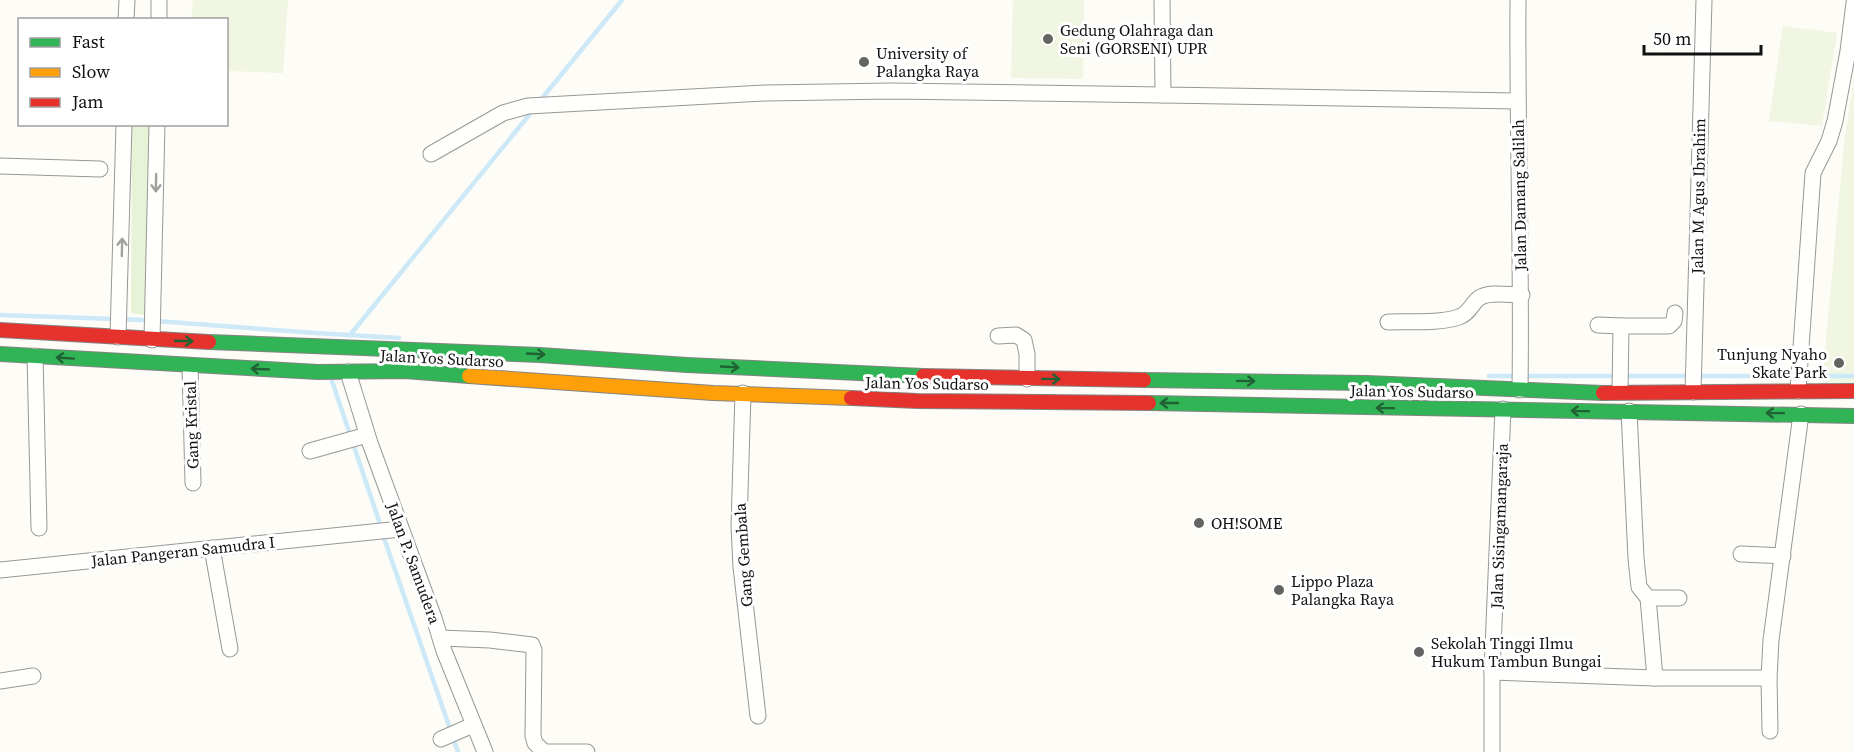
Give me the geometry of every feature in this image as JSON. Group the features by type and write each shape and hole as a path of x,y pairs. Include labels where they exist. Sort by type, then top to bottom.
{"main road":[{"name":"Jalan Yos Sudarso","path":"0,330 309,347 540,354 703,366 950,377 1367,383 1520,381 1620,392 1854,391"},
{"name":"Jalan Yos Sudarso","path":"0,354 318,372 405,371 705,392 917,401 1854,416"},
{"path":"703,366 705,392"},
{"path":"950,377 953,401"}],"street":[{"path":"126,18 127,0"},
{"path":"159,0 159,18"},
{"path":"1162,0 1163,95"},
{"name":"Jalan Damang Salilah","path":"1518,0 1517,101 1522,295 1520,381"},
{"name":"Jalan M Agus Ibrahim","path":"1693,392 1704,0"},
{"path":"1798,391 1813,173 1829,141 1835,121 1854,3"},
{"path":"431,154 503,113 528,106 766,93 891,91 1517,101"},
{"path":"118,338 121,305 124,126"},
{"path":"152,340 157,126"},
{"path":"0,166 100,169"},
{"path":"1388,322 1459,317 1467,313 1477,300 1485,296 1522,295"},
{"path":"1598,325 1669,326 1674,321 1675,313"},
{"path":"1620,392 1621,326"},
{"path":"999,336 1016,335 1024,340 1027,379"},
{"path":"35,356 39,528"},
{"name":"Gang Kristal","path":"190,366 193,483"},
{"name":"Jalan P. Samudera","path":"342,372 473,725 479,750"},
{"name":"Gang Gembala","path":"743,393 739,526 741,567 759,716"},
{"name":"Jalan Sisingamangaraja","path":"1492,752 1492,672 1503,409"},
{"path":"1629,411 1636,558 1639,587 1648,598 1655,678"},
{"path":"1770,731 1768,678 1771,640 1801,414"},
{"path":"310,451 367,435"},
{"name":"Jalan Pangeran Samudra I","path":"0,570 401,528"},
{"path":"212,548 230,649"},
{"path":"1741,554 1783,556"},
{"path":"1648,598 1679,598"},
{"path":"441,638 532,645 534,650 533,736 535,743 544,752 587,752"},
{"path":"1492,672 1655,678 1768,678"},
{"path":"0,681 33,676"},
{"path":"441,739 473,725"}],"green space":[{"path":"193,0 288,0 283,73 228,71 228,18 191,18"},
{"name":"Gedung Olahraga dan Seni (GORSENI) UPR","path":"1013,0 1084,0 1083,79 1011,78"},
{"path":"1783,26 1837,33 1822,126 1769,121"},
{"path":"1854,79 1854,385 1822,384 1844,144"},
{"path":"132,126 149,126 145,315 131,313"}],"waterway":[{"path":"539,102 622,0"},
{"path":"350,335 534,109"},
{"path":"0,315 143,320 399,338"},
{"path":"1489,376 1854,376"},
{"path":"331,378 381,527"},
{"path":"383,535 458,752"}],"traffic: fast":[{"path":"209,342 540,355 687,365 923,376"},
{"path":"0,354 318,372 405,371 469,376"},
{"path":"1144,380 1367,383 1603,393"},
{"path":"1149,403 1854,416"}],"traffic: slow":[{"path":"469,376 713,393 851,398"}],"traffic: jam":[{"path":"0,330 209,342"},
{"path":"923,376 1144,380"},
{"path":"1603,393 1854,391"},
{"path":"851,398 917,401 1149,403"}],"place":[{"name":"Gedung Olahraga dan Seni (GORSENI) UPR","path":"1048,39"},
{"name":"University of Palangka Raya","path":"864,62"},
{"name":"Tunjung Nyaho Skate Park","path":"1839,363"},
{"name":"OH!SOME","path":"1199,523"},
{"name":"Lippo Plaza Palangka Raya","path":"1279,590"},
{"name":"Sekolah Tinggi Ilmu Hukum Tambun Bungai","path":"1419,652"}]}
